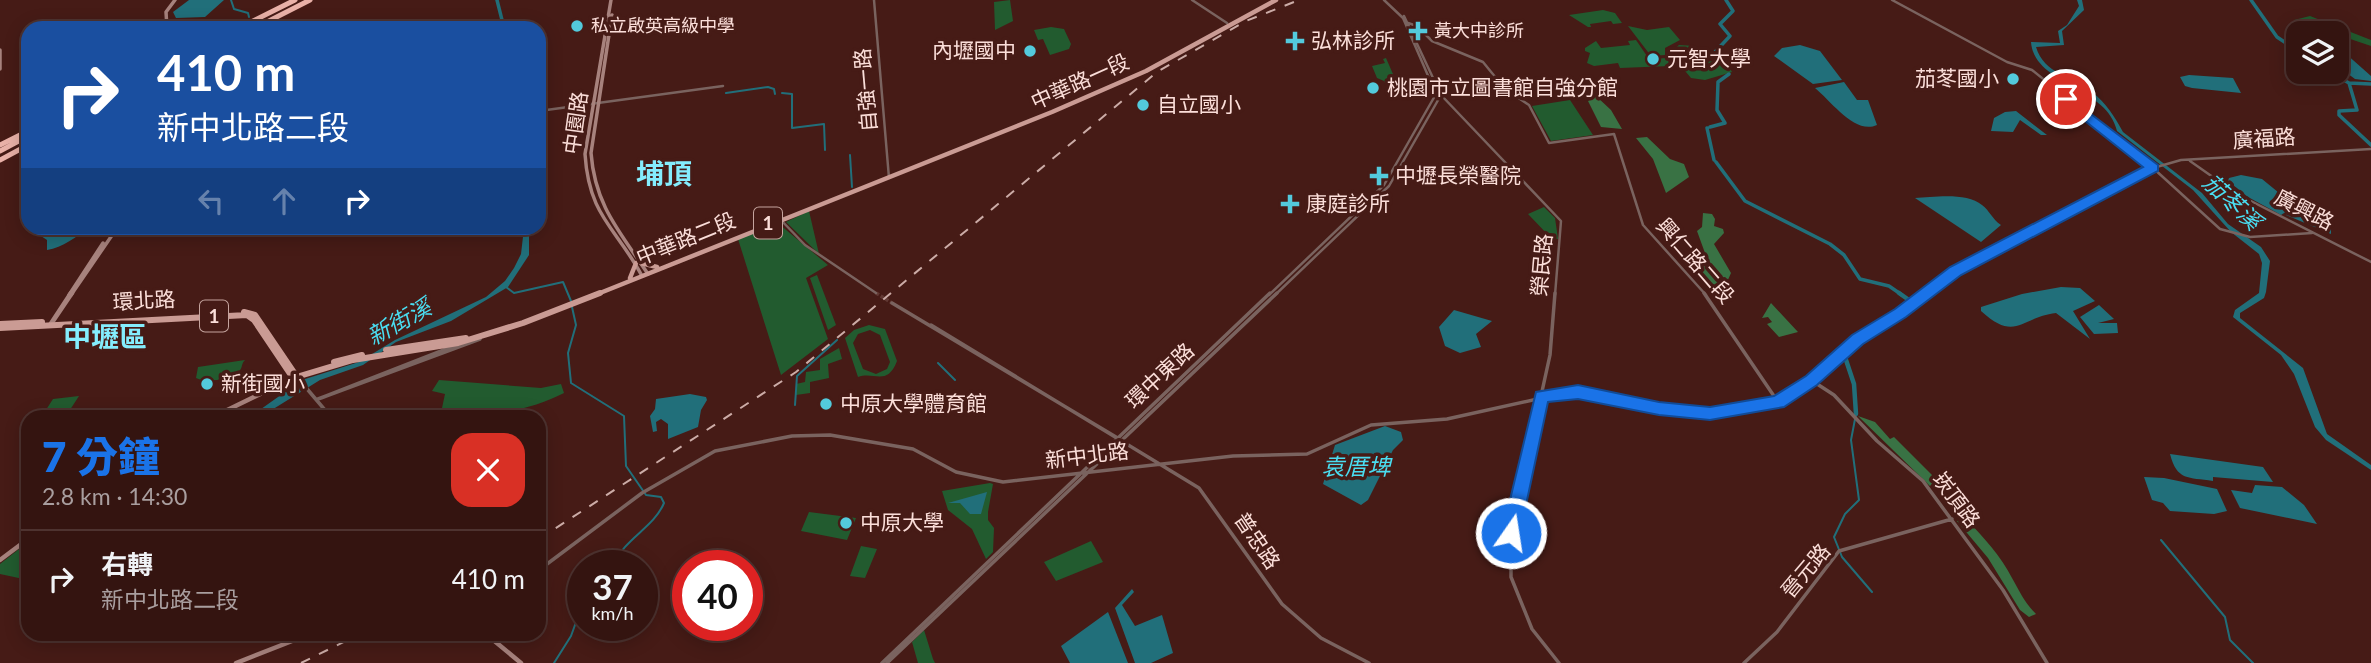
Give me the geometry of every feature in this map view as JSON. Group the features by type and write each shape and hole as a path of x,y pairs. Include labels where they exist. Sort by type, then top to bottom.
{"highway":[{"path":"251,21 292,0"},
{"path":"250,21 292,0"},
{"path":"262,21 306,0"},
{"path":"268,21 306,0"},
{"path":"1,152 21,141"},
{"path":"1,152 21,141"}],"main road":[{"path":"169,21 170,10 176,0"},
{"name":"中園路","path":"613,0 596,103 591,173 596,195 610,225 645,274"},
{"name":"中華路一段","path":"889,176 1130,79 1226,22 1274,0"},
{"path":"0,50 0,69"},
{"name":"中華路二段","path":"459,342 490,335 889,176"},
{"name":"中華路二段","path":"459,342 571,303 780,220"},
{"path":"52,323 111,235"},
{"path":"630,278 638,263 657,267"},
{"name":"環北路","path":"0,326 247,315 254,320 294,378"},
{"name":"1","path":"294,378 353,358 393,349 459,342"},
{"name":"1","path":"353,358 459,342"},
{"path":"227,410 294,378"},
{"path":"0,560 21,544"},
{"path":"236,663 292,641"},
{"path":"494,641 521,663"}],"street":[{"name":"自強一路","path":"874,0 889,176"},
{"path":"1192,0 1226,22"},
{"path":"1385,0 1407,23"},
{"path":"1892,0 2007,62 2032,70 2153,168 2212,223 2238,236 2312,233"},
{"name":"興仁路二段","path":"1407,23 1417,26 1432,41 1483,62 1505,89 1529,105 1549,143 1614,134 1643,225 1716,306 1778,402"},
{"name":"榮民路","path":"1407,23 1438,95 1561,221 1550,355 1541,397"},
{"path":"546,110 723,86"},
{"name":"環中東路","path":"887,663 1388,186 1438,95"},
{"name":"廣福路","path":"2153,168 2189,160 2369,149"},
{"name":"廣興路","path":"2189,160 2237,194 2371,262"},
{"path":"1778,402 1811,380 1857,340 1912,304 1955,271 2153,168"},
{"path":"780,220 805,246 876,293"},
{"name":"普忠路","path":"892,303 1203,491 1267,585 1293,614 1321,638 1369,663"},
{"name":"中華路二段","path":"318,399 490,335"},
{"name":"中華路二段","path":"318,399 459,342"},
{"path":"294,378 318,399 326,410"},
{"name":"崁頂路","path":"1811,380 1834,396 1923,481 2003,590 2047,663"},
{"name":"新中北路","path":"546,565 644,492 722,449 797,435 852,437 905,446 956,471 996,481 1233,456 1307,454 1371,425 1447,419 1541,397 1578,392 1659,408 1710,414 1778,402"},
{"path":"1541,397 1511,531 1511,577 1532,629 1559,663"},
{"name":"環中東路","path":"881,663 1120,439"},
{"name":"晉元路","path":"1744,663 1777,632 1839,551 1952,519"}],"green space":[{"path":"1010,0 1013,21 995,30 994,2"},
{"path":"1603,10 1615,13 1622,23 1613,24 1611,21 1590,24 1591,27 1588,27 1569,15"},
{"path":"2310,16 2323,21 2297,21 2294,20"},
{"path":"1628,26 1647,30 1669,27 1680,40 1665,48 1665,55 1651,56"},
{"path":"1051,27 1064,29 1071,44 1069,49 1050,55 1043,39 1038,40 1034,30"},
{"path":"2349,31 2371,40 2371,46 2349,39"},
{"path":"1636,40 1649,59 1667,58 1670,66 1620,68 1618,63 1594,66 1587,63 1590,53 1585,51 1585,48 1596,41 1601,48 1630,45 1628,41"},
{"path":"1679,45 1695,46 1707,62 1718,60 1722,65 1728,65 1732,72 1705,80 1691,78 1670,53"},
{"path":"1386,58 1396,81 1408,80 1414,92 1389,92 1384,81 1377,78 1372,66 1385,63 1383,59"},
{"path":"1596,96 1611,110 1622,129 1601,127 1588,101"},
{"path":"1570,100 1593,135 1551,141 1532,106"},
{"path":"1647,137 1670,159 1684,164 1689,177 1666,193 1653,159 1636,138"},
{"path":"1544,207 1555,218 1558,239 1551,238 1528,214"},
{"path":"809,211 819,254 786,222"},
{"path":"1703,213 1712,214 1715,219 1714,226 1723,229 1724,233 1714,244 1731,273 1723,291 1714,290 1712,283 1703,283 1680,259 1693,251 1705,253 1697,231 1702,227"},
{"path":"779,224 828,265 806,278 828,339 781,375 738,239"},
{"path":"817,275 836,325 828,330 810,278"},
{"path":"1771,303 1798,332 1779,337 1767,324 1772,322 1768,317 1762,318"},
{"path":"869,325 885,329 897,361 889,374 858,377 845,338 854,330","holes":["870,330 880,335 890,362 887,369 876,374 863,369 853,343 858,334"]},
{"path":"839,348 842,359 828,364 829,378 810,382 810,393 796,395 796,384 805,382 806,372 820,370 820,359"},
{"path":"245,360 239,371 223,379 196,378 198,367"},
{"path":"439,380 541,388 561,384 564,393 517,410 440,410 445,394 432,391"},
{"path":"79,396 70,410 46,410 53,399"},
{"path":"1858,416 1875,422 1890,439 1894,437 1936,479 1930,486"},
{"path":"993,484 988,520 994,528 993,552 986,559 972,529 948,510 942,491"},
{"path":"809,512 856,518 847,540 801,531"},
{"path":"1967,520 1986,540 2036,614 2029,617 2020,610 1988,558 1957,521"},
{"path":"1091,541 1103,562 1056,581 1044,562"},
{"path":"861,546 877,549 865,578 850,576"},
{"path":"21,548 21,578 0,574 0,564"},
{"path":"924,630 935,663 918,663 912,642"}],"water":[{"path":"189,0 224,0 205,17 176,18 173,12"},
{"path":"2077,0 2082,0 2084,10 2062,31 2064,45 2036,47 2040,56 2052,69 2097,96 2110,110 2123,132 2202,193 2228,224 2261,247 2270,261 2266,292 2264,298 2240,313 2240,318 2303,368 2327,434 2371,465 2371,470 2326,440 2315,427 2294,374 2281,355 2233,317 2235,310 2259,293 2262,263 2259,254 2231,232 2193,190 2117,131 2111,116 2100,104 2044,68 2035,56 2031,42 2060,43 2058,31 2067,25 2079,6"},
{"path":"1800,45 1820,51 1842,80 1813,84 1774,56 1782,48"},
{"path":"2349,57 2371,76 2371,81 2355,79 2349,75"},
{"path":"2189,75 2233,78 2241,93 2185,86 2180,77"},
{"path":"1844,82 1857,100 1868,100 1877,125 1869,127 1852,121 1815,88"},
{"path":"2016,111 2047,135 2041,135 2020,120 2013,132 1991,131 1994,118 2005,112"},
{"path":"2241,175 2262,179 2295,206 2281,215 2248,197 2228,181 2229,178"},
{"path":"1915,198 1968,198 1982,205 2001,225 1981,242"},
{"path":"2297,208 2328,225 2331,234 2286,215"},
{"path":"79,235 47,250 47,240 41,236"},
{"name":"新街溪","path":"523,235 529,235 529,255 508,287 451,321 396,342 363,365 320,380 272,410 260,410 302,380 359,362 395,340 486,297 505,281 521,254"},
{"path":"2061,287 2080,288 2095,301 2073,311 2090,339 2056,313 2011,327 1993,320 1981,311 1981,307 2022,294"},
{"path":"2099,305 2114,319 2098,323 2117,323 2118,333 2094,334 2080,317"},
{"path":"1454,310 1492,321 1476,334 1481,347 1460,353 1445,346 1439,327"},
{"path":"690,394 706,397 707,400 701,410 698,427 668,439 668,424 661,419 656,422 657,431 653,432 650,416 655,409 656,399"},
{"name":"袁厝埤","path":"1385,426 1401,432 1403,440 1393,450 1368,500 1361,505 1323,484 1335,445"},
{"path":"2170,454 2263,467 2273,482 2213,477 2213,481 2190,478 2176,469"},
{"path":"2144,477 2164,478 2217,489 2227,511 2214,514 2170,511 2163,503 2152,500"},
{"path":"2255,485 2282,487 2304,505 2317,524 2240,508 2231,490 2252,493"},
{"path":"987,492 981,514 970,514 960,503 948,503"},
{"path":"1132,589 1134,592 1122,605 1135,626 1162,615 1173,653 1151,663 1135,663 1115,608"},
{"path":"1108,612 1128,663 1070,663 1061,646"}],"waterway":[{"path":"231,0 234,9 248,13 249,17"},
{"name":"新街溪","path":"497,0 502,21"},
{"path":"1723,63 1715,52 1730,36 1720,24 1733,11 1726,0"},
{"path":"2251,0 2277,37 2286,43"},
{"path":"1710,127 1725,123 1717,110 1718,82 1729,74"},
{"path":"2349,83 2371,84"},
{"path":"2349,83 2357,110 2339,111 2339,115 2371,145"},
{"path":"726,93 768,87 774,89 775,94"},
{"path":"782,93 792,94 792,128 824,124 825,150"},
{"path":"1707,128 1714,160"},
{"path":"850,155 852,187"},
{"path":"1716,162 1745,201 1830,244 1844,255 1860,279 1889,286 1902,295"},
{"path":"506,287 514,293 563,282 571,301"},
{"path":"1856,414 1854,384 1845,357 1866,336 1916,305 1899,293"},
{"path":"572,307 576,325 568,353 571,383 624,416 626,466 646,495 661,497 664,503 653,520 623,550"},
{"path":"795,405 797,376 837,340"},
{"path":"938,363 955,380"},
{"path":"1856,414 1851,440 1859,500 1845,514 1834,537 1842,557 1872,592"},
{"path":"2161,540 2225,617 2230,640 2253,663"},
{"path":"554,663 568,641"}],"tunnel":[{"path":"879,295 876,293 892,303"}],"railway":[{"path":"546,534 796,372 1157,72 1246,21 1299,0"},
{"path":"301,663 346,641"}],"place":[{"name":"私立啟英高級中學","path":"577,26"},
{"name":"黃大中診所","path":"1418,31"},
{"name":"弘林診所","path":"1295,41"},
{"name":"內壢國中","path":"1030,51"},
{"name":"元智大學","path":"1653,59"},
{"name":"茄苳國小","path":"2013,79"},
{"name":"桃園市立圖書館自強分館","path":"1373,88"},
{"name":"自立國小","path":"1143,105"},
{"name":"中壢長榮醫院","path":"1379,176"},
{"name":"康庭診所","path":"1290,204"},
{"name":"新街國小","path":"207,384"},
{"name":"中原大學體育館","path":"826,404"},
{"name":"中原大學","path":"846,523"}],"district":[{"name":"埔頂","path":"664,174"},
{"name":"中壢區","path":"105,337"}],"route":[{"path":"1511,533 1541,397 1578,392 1659,408 1710,414 1778,402 1811,380 1857,340 1901,313 1940,280 2153,168 2066,99"}],"water label":[{"name":"茄苳溪","path":"2232,202"}]}
